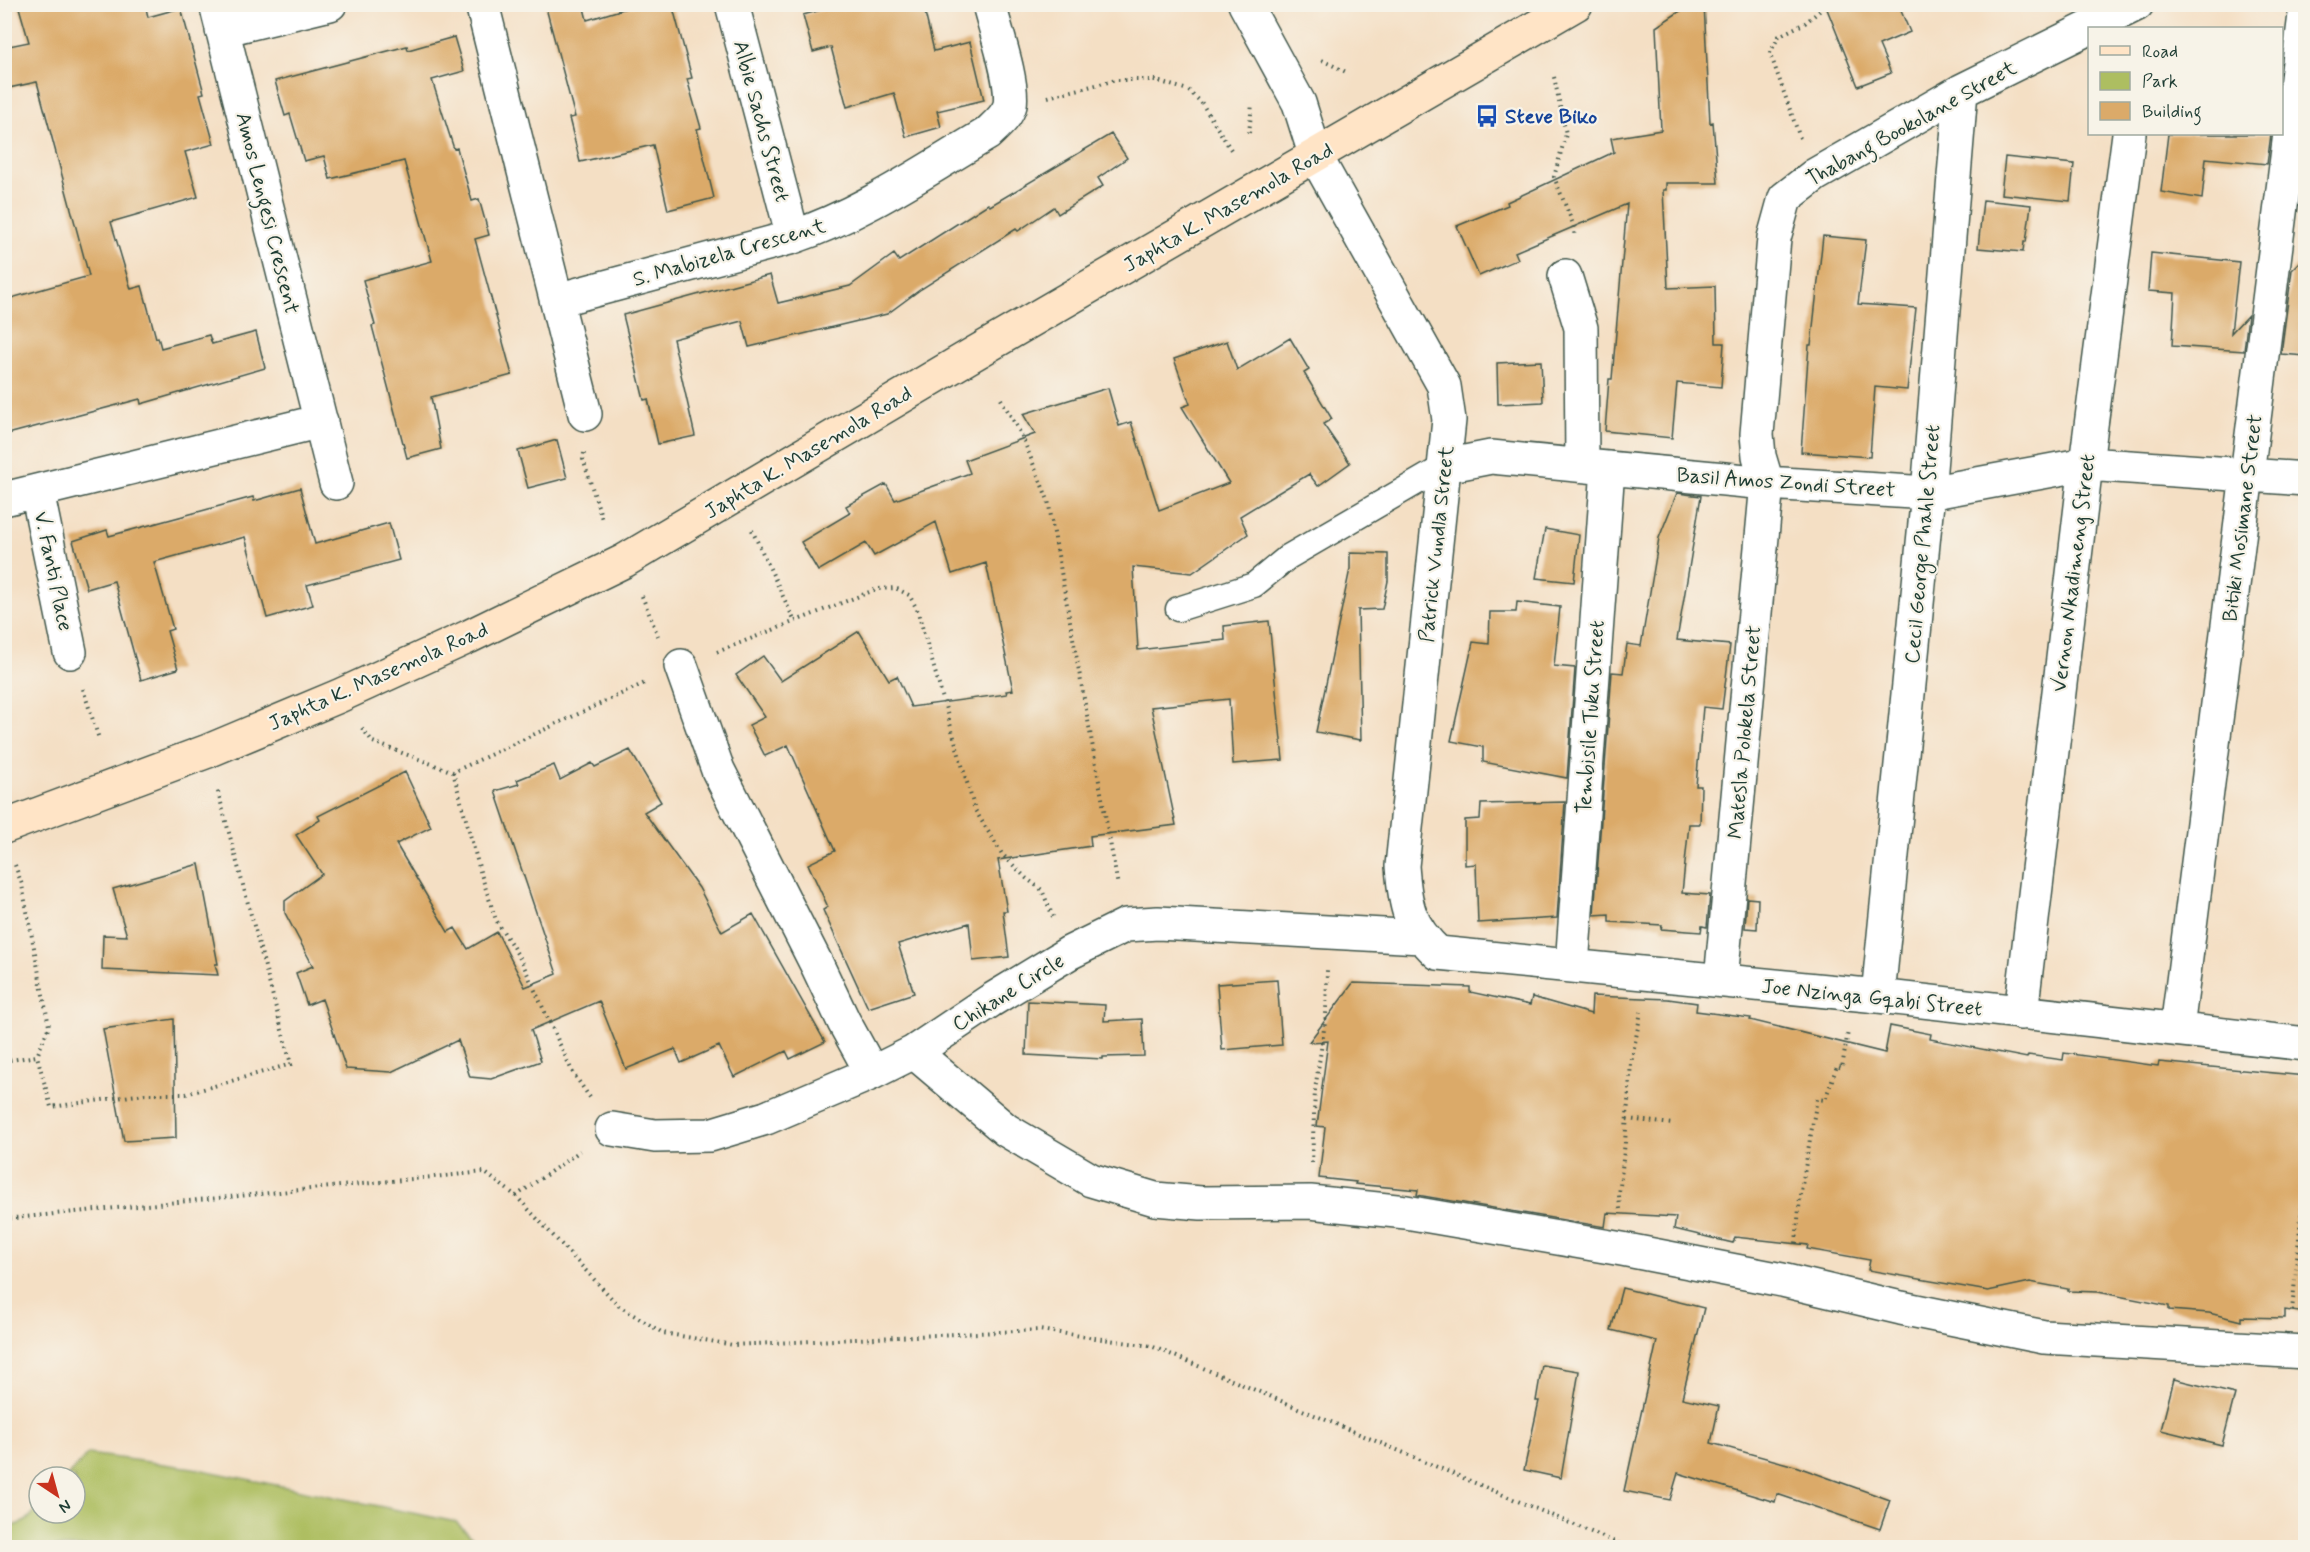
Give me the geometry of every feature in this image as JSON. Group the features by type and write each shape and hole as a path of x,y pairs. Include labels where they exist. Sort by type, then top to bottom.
{"main road":[{"name":"Japhta K. Masemola Road","path":"8,842 208,751 339,696 468,637 624,561 975,353 1576,4"}],"street":[{"path":"219,17 330,4"},
{"path":"482,4 585,414"},
{"name":"Albie Sachs Street","path":"732,4 793,237"},
{"path":"989,4 1009,85 1010,106"},
{"name":"Patrick Vundla Street","path":"1245,4 1299,103 1316,157 1444,386 1449,420 1445,466 1402,866 1405,904 1430,945"},
{"name":"Thabang Bookolane Street","path":"2090,27 2137,4"},
{"path":"2142,27 2145,4"},
{"name":"Bitiki Mosimane Street","path":"2177,1029 2306,7"},
{"name":"Amos Lengesi Crescent","path":"219,17 336,483"},
{"name":"Thabang Bookolane Street","path":"1767,483 1759,456 1757,434 1774,238 1785,198 1815,175 1961,91 2088,28"},
{"name":"Cecil George Phahle Street","path":"1865,996 1928,493 1961,91"},
{"name":"S. Mabizela Crescent","path":"557,300 820,228 847,215 987,134 1000,122 1010,106"},
{"name":"Vernon Nkadimeng Street","path":"2021,1013 2086,464 2129,135"},
{"name":"Tembisile Tuku Street","path":"1565,276 1581,328 1595,466 1572,966"},
{"path":"4,499 321,421"},
{"name":"Basil Amos Zondi Street","path":"1445,466 1491,457 1767,483 1928,493 2086,464 2306,479"},
{"name":"Matesla Polokela Street","path":"1721,980 1767,483"},
{"name":"V. Fanti Place","path":"37,491 70,652"},
{"path":"681,666 718,770 844,1022 872,1073"},
{"name":"Chikane Circle","path":"612,1129 656,1136 710,1135 766,1118 872,1073 914,1052 990,1001 1069,953 1125,925 1158,922 1329,931 1430,945"},
{"name":"Joe Nzinga Gqabi Street","path":"1430,945 1572,966 1721,980 2306,1044"},
{"path":"914,1052 1005,1130 1091,1180 1155,1199 1201,1203 1310,1202 1406,1212 1622,1249 1782,1280 1902,1308 2044,1337 2299,1351"}],"lane":[{"path":"1178,609 1254,585 1288,556 1445,466"}],"path":[{"path":"1815,175 1770,53 1779,36 1805,23 1828,4"},
{"path":"1554,77 1566,134 1554,177 1573,224 1575,243 1565,276"},
{"path":"1010,106 1116,80 1154,80 1188,90 1201,102 1233,153"},
{"path":"1001,399 1021,434 1048,500 1088,731 1125,925"},
{"path":"585,414 583,459 602,519"},
{"path":"752,530 795,622"},
{"path":"357,723 373,742 453,772 681,666 877,589 895,588 909,595 917,609 975,810 1002,854 1042,890 1069,953"},
{"path":"639,590 666,657 681,666"},
{"path":"70,652 99,739"},
{"path":"453,772 496,920 521,960 573,1073"},
{"path":"8,842 22,885 49,1026 37,1056 51,1107 145,1094 186,1094 291,1064 215,779"},
{"path":"1310,1202 1315,1090 1326,1016 1329,931"},
{"path":"1622,1249 1619,1195 1630,1063 1643,997 1642,973"},
{"path":"1782,1280 1795,1246 1800,1197 1817,1099 1825,1100 1837,1066 1842,1068 1865,996"},
{"path":"4,1061 37,1056"},
{"path":"1627,1119 1673,1124"},
{"path":"516,1196 612,1129"},
{"path":"2299,1351 2292,1305 2306,1166"},
{"path":"4,1219 484,1172 516,1196 619,1306 663,1333 733,1346 1039,1330 1151,1346 1629,1548"}],"green space":[{"path":"88,1454 193,1468 456,1522 482,1547 5,1547 5,1529 27,1520 27,1525 87,1525 87,1465 78,1465"}],"building":[{"path":"18,4 145,4 148,17 181,8 204,93 200,94 214,144 185,152 198,197 111,222 131,289 142,286 156,338 158,337 161,348 209,335 212,344 256,332 265,368 141,404 140,399 4,435 4,300 89,276 37,82 4,89 4,47 29,42"},
{"path":"545,4 583,4 587,20 640,4 672,4 692,78 687,79 701,128 697,129 714,198 668,210 653,145 580,162 569,118 575,117"},
{"path":"843,4 923,4 934,51 970,42 984,100 937,111 941,127 906,137 894,93 847,107 831,47 813,52 803,15"},
{"path":"1691,4 1704,4 1710,123 1713,122 1718,183 1666,183 1666,190 1663,190 1668,288 1715,286 1716,343 1724,343 1721,387 1677,383 1672,438 1605,431 1609,379 1612,379 1627,204 1515,252 1518,259 1479,276 1457,226 1508,205 1507,202 1614,152 1611,138 1661,130 1656,27"},
{"path":"1825,4 1898,4 1910,32 1879,45 1891,73 1858,86"},
{"path":"454,37 464,71 432,80 454,149 457,148 472,201 479,199 489,235 475,239 512,375 431,397 441,449 407,458 372,326 375,325 363,280 432,261 404,161 330,179 324,156 304,161 290,114 285,116 275,81 407,46 408,50"},
{"path":"1111,134 1127,158 1098,178 1103,186 1058,214 1054,207 1018,231 1016,229 921,289 887,314 749,347 742,321 673,339 695,436 658,444 648,399 644,400 623,315 770,275 778,303 850,286 894,254 899,261 988,204 990,206"},
{"path":"2168,135 2271,135 2267,164 2206,158 2202,199 2161,192"},
{"path":"2005,157 2074,164 2070,201 2001,194"},
{"path":"1983,200 2031,205 2023,252 1978,248"},
{"path":"1823,236 1866,240 1858,304 1916,308 1907,390 1875,387 1870,457 1801,452 1809,345 1811,345"},
{"path":"2151,253 2239,262 2231,333 2248,315 2244,351 2172,346 2175,293 2148,291"},
{"path":"2306,256 2306,356 2281,354 2292,270"},
{"path":"1290,338 1309,370 1304,373 1332,419 1323,424 1350,463 1318,486 1309,474 1240,516 1248,534 1192,573 1133,567 1138,650 1225,640 1224,626 1269,621 1283,760 1233,764 1229,699 1151,707 1176,825 1090,836 1091,846 998,860 1007,911 1003,911 1009,957 973,961 969,923 898,944 914,993 868,1008 823,910 828,907 808,864 835,851 788,745 765,756 749,725 765,717 736,675 763,656 781,681 859,631 889,680 897,676 911,707 1007,694 1006,691 1013,690 986,563 952,574 936,522 874,556 866,543 818,571 801,542 850,513 846,506 886,484 895,500 970,473 965,460 1035,434 1023,414 1108,388 1119,426 1131,422 1159,510 1229,483 1182,407 1190,404 1174,359 1227,341 1237,370"},
{"path":"1541,361 1543,402 1498,404 1497,363"},
{"path":"557,440 567,478 528,488 518,451"},
{"path":"300,488 315,544 389,523 399,560 307,585 313,605 267,618 245,537 154,562 173,629 167,631 178,669 141,680 114,581 87,589 73,541 107,530 109,536 253,497 254,501"},
{"path":"1677,493 1701,496 1677,640 1730,645 1722,709 1703,707 1696,786 1701,786 1700,824 1689,824 1682,893 1710,895 1707,927 1702,926 1701,932 1661,929 1662,925 1609,922 1609,914 1594,915 1612,672 1623,673 1627,644 1641,646 1659,538"},
{"path":"1545,529 1579,535 1574,582 1536,578"},
{"path":"1350,553 1388,554 1388,581 1382,609 1358,610 1361,740 1316,732 1350,569"},
{"path":"1517,602 1560,607 1554,666 1575,668 1567,778 1483,762 1483,747 1451,741 1473,642 1489,644 1490,612 1516,612"},
{"path":"630,750 661,802 644,812 699,888 722,932 753,914 825,1042 790,1059 786,1051 734,1077 719,1046 681,1063 675,1049 626,1069 599,1001 531,1030 541,1061 491,1079 470,1077 458,1040 391,1072 346,1069 322,999 307,1005 296,973 313,966 285,913 285,901 322,874 296,835 320,820 318,816 405,772 431,827 396,844 448,932 455,928 468,949 497,932 525,987 557,974 495,791 519,784 517,780 554,765 560,780 592,763 595,767"},
{"path":"1565,802 1557,918 1478,923 1476,864 1465,865 1465,820 1480,819 1481,804"},
{"path":"199,864 218,964 215,964 218,975 102,970 103,935 127,936 113,889"},
{"path":"1747,898 1758,899 1757,929 1745,928"},
{"path":"1277,980 1282,1045 1222,1050 1217,984"},
{"path":"1353,983 1470,987 1470,992 1530,1005 1532,997 1591,1014 1592,996 1668,999 1697,1003 1696,1011 1751,1018 1750,1020 1885,1053 1890,1026 1931,1034 1930,1039 2027,1058 2028,1055 2063,1060 2064,1053 2158,1066 2159,1062 2306,1076 2306,1313 2285,1310 2285,1318 2241,1317 2241,1321 2209,1313 2169,1310 2169,1306 2098,1292 2068,1291 2068,1289 2030,1282 1988,1291 1868,1270 1870,1260 1807,1249 1808,1245 1735,1237 1733,1243 1674,1229 1676,1217 1607,1213 1605,1227 1417,1195 1418,1190 1319,1178 1325,1127 1317,1126 1328,1041 1309,1042"},
{"path":"1028,1001 1105,1005 1104,1021 1142,1019 1144,1056 1103,1057 1103,1059 1026,1055"},
{"path":"174,1019 176,1138 124,1141 103,1029"},
{"path":"1622,1288 1704,1308 1682,1398 1719,1406 1711,1443 1795,1466 1890,1500 1880,1529 1777,1494 1775,1502 1678,1473 1670,1500 1624,1491 1657,1341 1611,1330"},
{"path":"1542,1365 1579,1371 1561,1478 1524,1470 1539,1401 1536,1401"},
{"path":"2174,1379 2235,1394 2222,1445 2161,1430"}],"place":[{"name":"Steve Biko","path":"1487,116"}]}
